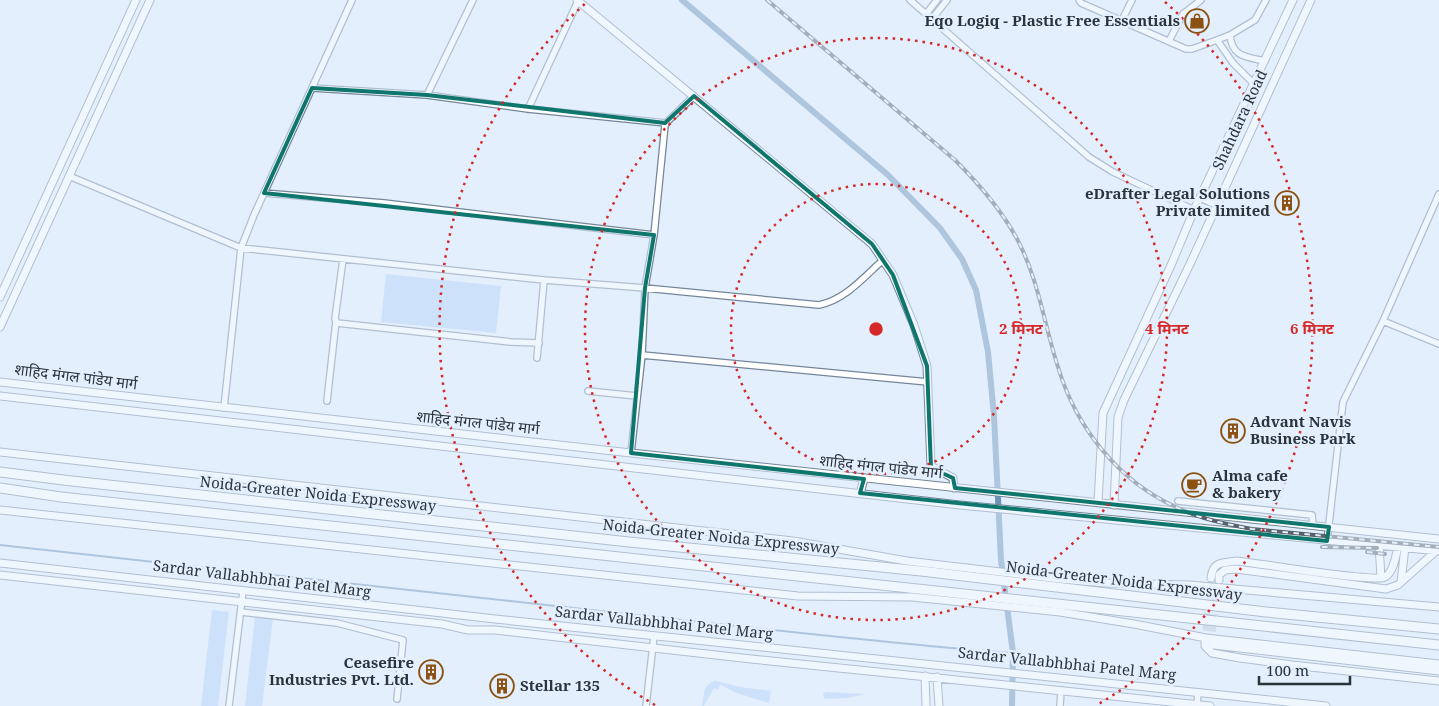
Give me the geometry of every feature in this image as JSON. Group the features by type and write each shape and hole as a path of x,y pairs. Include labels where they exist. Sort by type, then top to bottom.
{"highway":[{"name":"Noida-Greater Noida Expressway","path":"0,472 629,542 953,571 1060,583 1266,612 1439,628"},
{"name":"Noida-Greater Noida Expressway","path":"0,488 71,498 954,592 1060,608 1439,645"}],"street":[{"path":"0,297 136,0"},
{"path":"0,326 150,0"},
{"path":"224,408 241,248 352,0"},
{"path":"427,95 473,0"},
{"path":"528,110 577,0 872,244 893,275 914,325 927,366 931,466 954,478 957,488"},
{"path":"910,0 1090,157 1118,174 1194,210"},
{"path":"926,14 937,0"},
{"path":"932,19 947,0"},
{"path":"1079,0 1081,3 1189,49 1230,35 1255,20 1263,1"},
{"path":"1122,20 1132,0"},
{"path":"1169,42 1183,14 1201,0"},
{"name":"Shahdara Road","path":"1098,502 1103,413 1172,263 1194,210 1293,0"},
{"name":"Shahdara Road","path":"1114,505 1118,417 1124,400 1311,0"},
{"path":"1230,35 1237,53 1265,61"},
{"path":"1217,40 1233,63 1254,84"},
{"path":"312,88 427,95 528,110 666,123"},
{"path":"631,453 642,355 645,288 654,235 666,123 694,96"},
{"path":"69,176 241,248 544,280 819,305 829,303 845,293 883,260"},
{"path":"264,193 384,203 654,235"},
{"path":"1327,541 1343,402 1383,321 1439,194"},
{"path":"1200,198 1216,205"},
{"path":"327,401 343,259"},
{"path":"537,358 544,280"},
{"path":"336,321 340,324 539,343"},
{"path":"1383,321 1439,344"},
{"path":"642,355 928,382"},
{"name":"शाहिद मंगल पांडेय मार्ग","path":"0,382 631,453 1439,539"},
{"path":"588,391 637,396"},
{"path":"0,396 960,505 1438,550"},
{"path":"0,452 793,541 953,571"},
{"path":"860,493 864,478"},
{"path":"1178,502 1312,515 1313,526"},
{"path":"0,510 798,596 912,597 955,602 1060,608 1206,638 1439,664"},
{"path":"1379,544 1381,578"},
{"path":"1401,546 1389,572 1385,577 1381,578 1345,576 1236,561 1215,566 1212,571 1215,579 1225,570 1236,569 1386,589 1401,582 1438,550"},
{"path":"1401,546 1401,582"},
{"name":"Sardar Vallabhbhai Patel Marg","path":"0,563 654,636 1326,706"},
{"name":"Sardar Vallabhbhai Patel Marg","path":"0,575 442,624 468,630 495,630 751,659 1210,706"},
{"path":"1060,583 1189,585 1439,606"},
{"path":"229,706 243,591"},
{"path":"241,612 337,623 403,640 397,699"},
{"path":"646,706 654,636"},
{"path":"1439,671 1214,645 1208,641 1205,646 1212,652 1240,658 1439,680"},
{"path":"925,676 926,706"},
{"path":"938,677 939,706"},
{"path":"1059,690 1060,706"},
{"path":"1197,705 1198,692"}],"highlighted area":[{"path":"312,88 427,95 665,123 694,96 872,244 893,275 927,366 931,468 953,478 955,488 1329,527 1327,541 860,493 864,479 631,453 645,288 654,235 264,193"}],"shaded area":[{"path":"386,274 501,286 496,333 381,322"},
{"path":"212,610 229,612 218,706 201,706"},
{"path":"255,616 273,618 262,706 245,706"},
{"path":"715,681 740,687 771,691 769,703 739,694 720,685 718,690 714,688 704,706 702,706 706,687"},
{"path":"826,692 866,694 847,698 826,699 823,694"}],"waterway":[{"path":"682,0 888,175 940,228 962,259 976,290 988,352 994,416 1001,560 1013,653 1012,706"},
{"path":"0,545 806,634 1013,653"}],"tunnel":[{"path":"1205,641 1211,581"},
{"path":"1211,642 1218,583"}],"railway":[{"path":"767,0 955,160 996,206 1010,226 1024,252 1058,367 1076,411 1102,450 1136,483 1155,496 1185,511 1233,525 1252,529 1439,547"},
{"path":"1322,547 1377,548"},
{"path":"1367,552 1385,554"}],"place":[{"name":"Eqo Logiq - Plastic Free Essentials","path":"1197,21"},
{"name":"eDrafter Legal Solutions Private limited","path":"1287,203"},
{"name":"Advant Navis Business Park","path":"1233,431"},
{"name":"Alma cafe & bakery","path":"1194,485"},
{"name":"Ceasefire Industries Pvt. Ltd.","path":"431,672"},
{"name":"Stellar 135","path":"502,686"}]}
